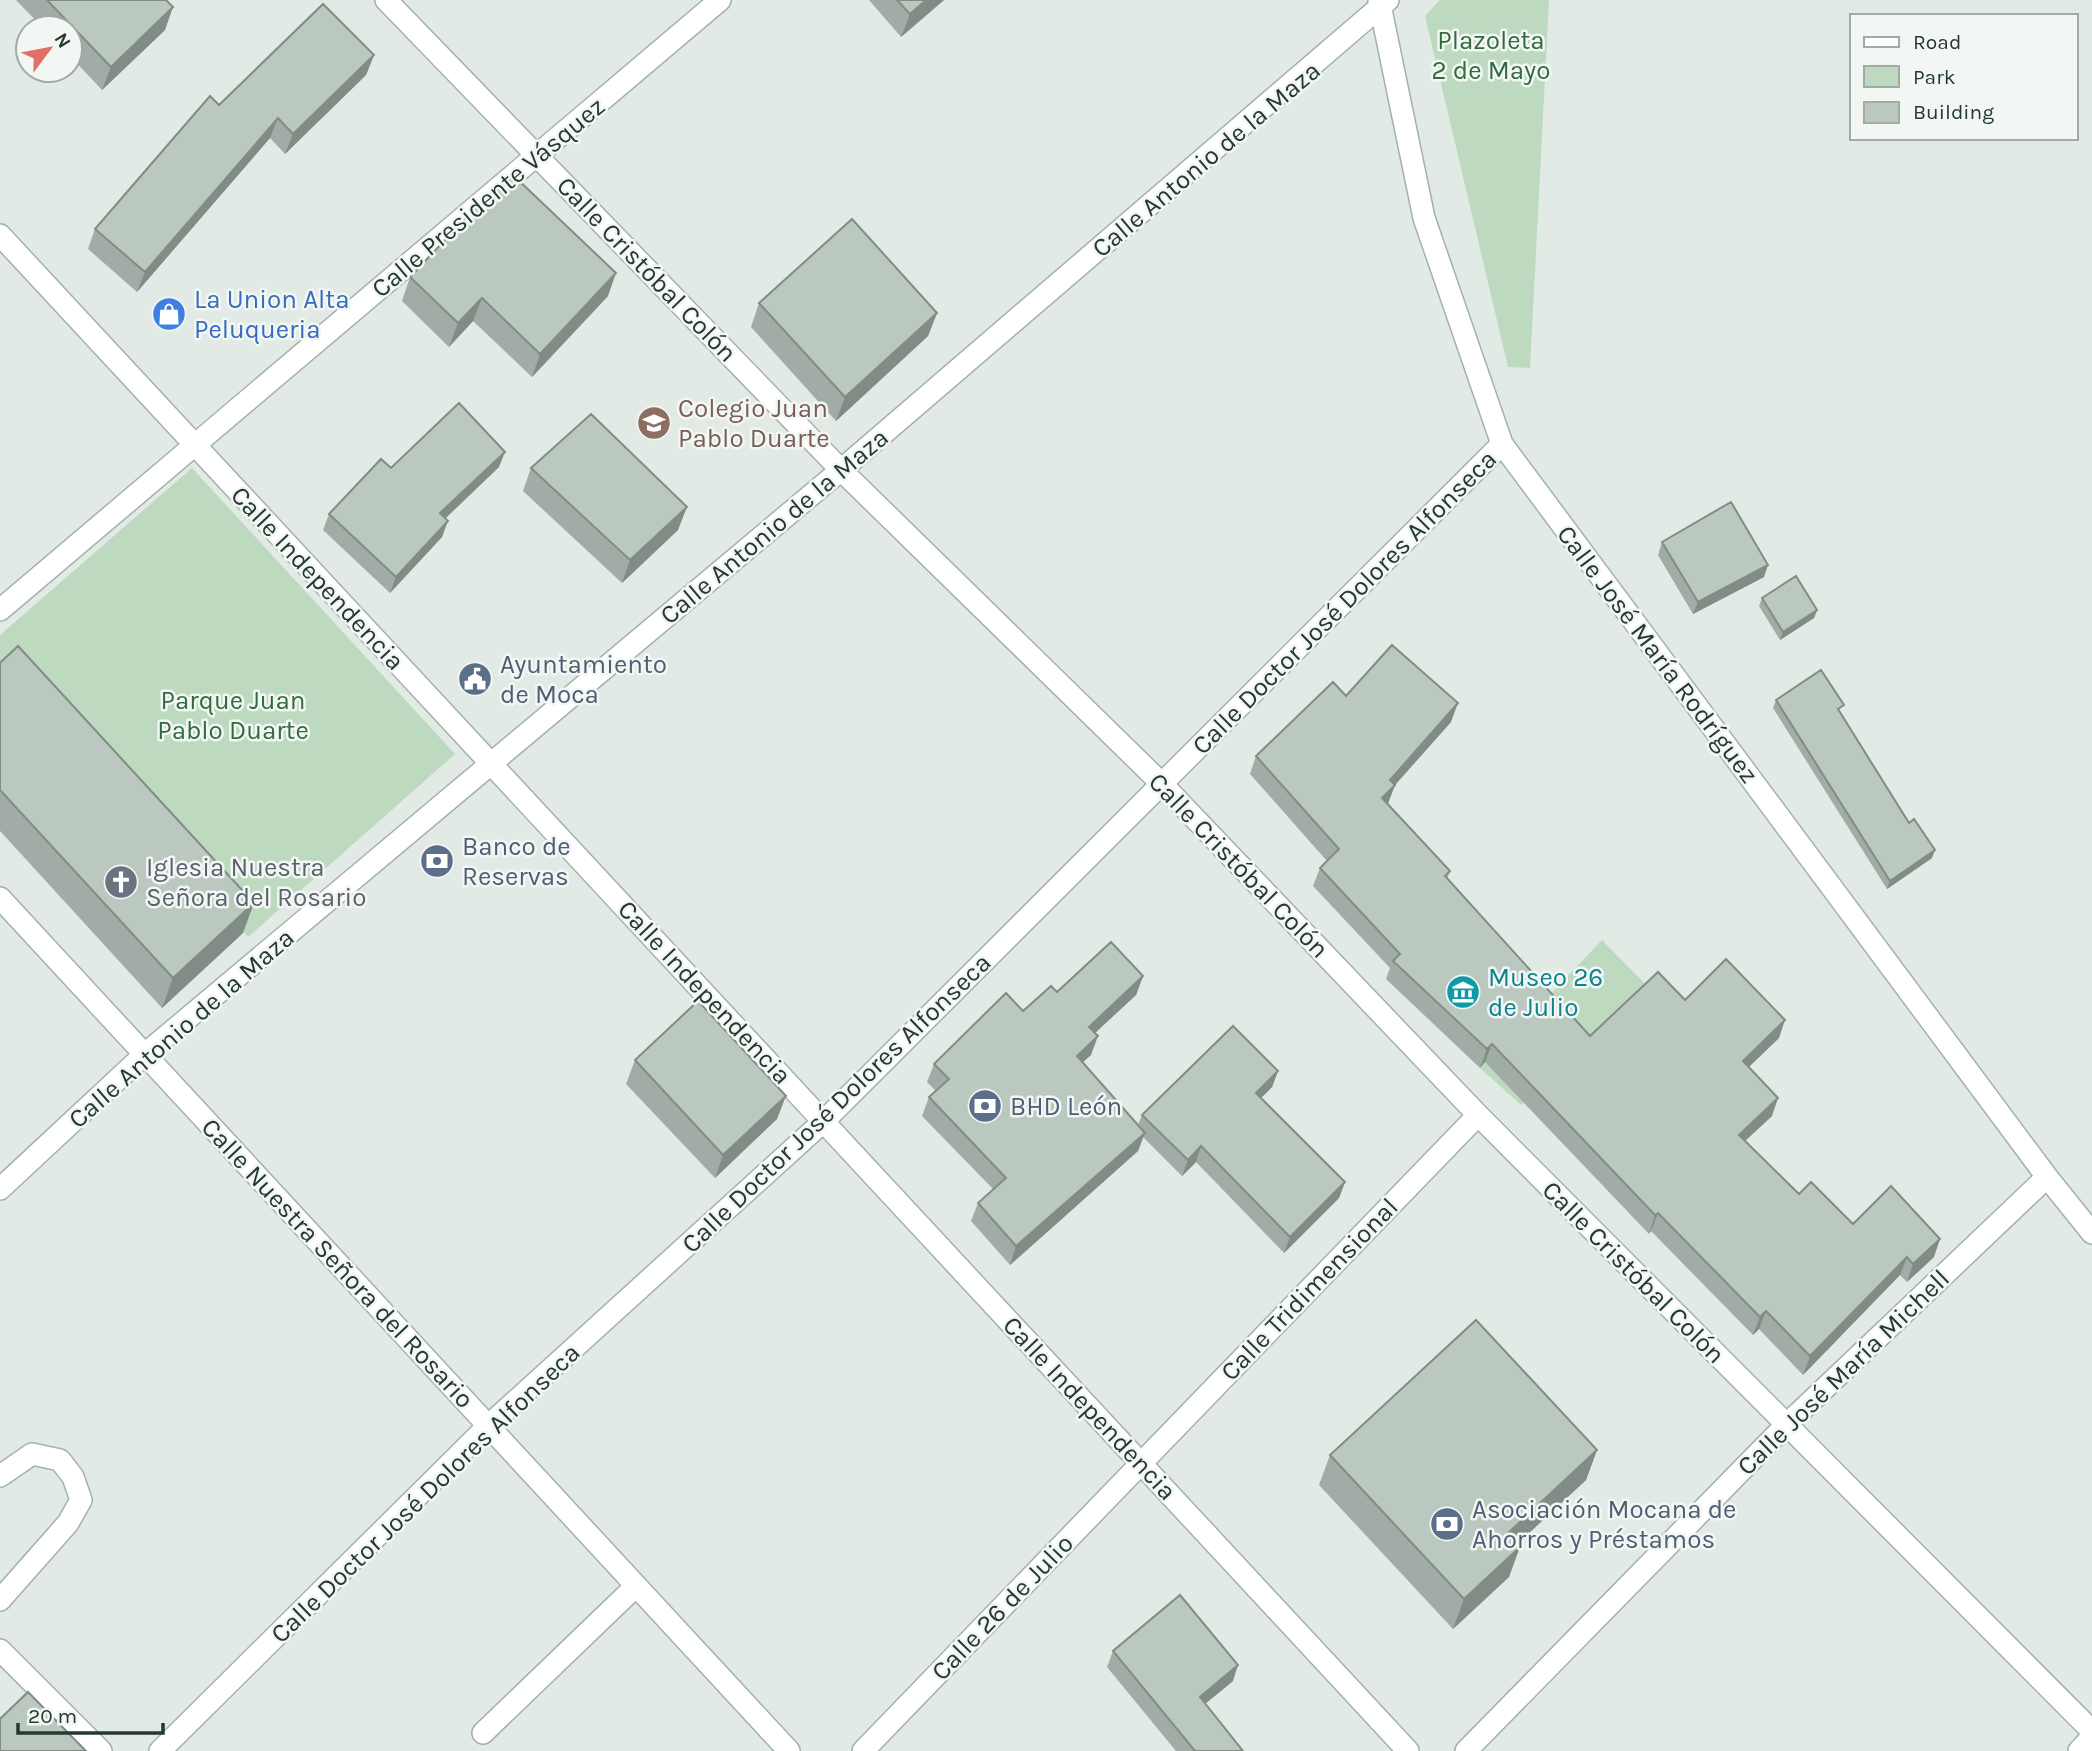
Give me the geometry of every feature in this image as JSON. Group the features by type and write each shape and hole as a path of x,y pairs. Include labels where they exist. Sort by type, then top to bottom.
{"street":[{"name":"Calle Cristóbal Colón","path":"386,0 841,470 1162,784 1478,1115 1785,1426 2092,1731"},
{"name":"Calle Presidente Vásquez","path":"0,610 720,0"},
{"name":"Calle José María Rodríguez","path":"1382,3 1424,218 1502,444 2047,1177 2092,1233"},
{"name":"Calle Antonio de la Maza","path":"0,1189 145,1054 493,765 841,470 1382,3"},
{"name":"Calle Independencia","path":"0,235 825,1120 1408,1751"},
{"name":"Calle Doctor José Dolores Alfonseca","path":"160,1751 488,1426 825,1120 1502,444"},
{"name":"Calle Nuestra Señora del Rosario","path":"0,898 789,1751"},
{"name":"Calle Tridimensional","path":"1140,1463 1478,1115"},
{"name":"Calle José María Michell","path":"1466,1751 1785,1426 2047,1177"},
{"path":"0,1476 32,1454 60,1460 74,1477 81,1500 68,1523 0,1600"},
{"name":"Calle 26 de Julio","path":"863,1751 1140,1463"},
{"path":"483,1732 636,1586"},
{"path":"0,1650 101,1751"},
{"path":"2078,1751 2092,1737"}],"green space":[{"name":"Plazoleta 2 de Mayo","path":"1440,0 1549,0 1530,368 1508,367 1425,16"},
{"name":"Parque Juan Pablo Duarte","path":"192,468 455,754 248,937 0,661 0,635"},
{"path":"1602,940 1651,990 1521,1105 1480,1068"}],"building":[{"path":"47,0 166,0 173,7 111,67 84,39 84,14 60,14"},
{"path":"897,0 926,0 910,14"},
{"path":"323,4 374,55 293,134 278,118 145,272 95,229 210,96 219,105"},
{"path":"514,176 616,273 540,354 482,298 458,323 410,277 475,208"},
{"path":"852,219 937,313 845,397 759,303"},
{"path":"459,403 505,452 440,513 448,521 396,577 329,514 381,459 391,468"},
{"path":"591,414 687,507 630,560 531,468"},
{"path":"1731,502 1768,565 1698,602 1662,542"},
{"path":"1796,576 1817,610 1783,632 1762,598"},
{"path":"1392,645 1458,703 1390,780 1395,785 1382,798 1450,871 1445,876 1590,1036 1658,972 1685,1000 1726,959 1785,1020 1743,1061 1778,1098 1739,1135 1799,1194 1811,1182 1853,1224 1891,1186 1940,1239 1913,1264 1907,1257 1810,1356 1766,1311 1760,1317 1658,1213 1655,1215 1492,1044 1487,1049 1393,961 1400,954 1320,868 1339,849 1256,756 1333,682 1346,696"},
{"name":"Iglesia Nuestra Señora del Rosario","path":"18,646 254,903 173,978 0,790 0,663"},
{"path":"1821,670 1844,705 1838,709 1909,823 1914,819 1935,850 1890,881 1776,700"},
{"path":"1111,942 1143,976 1089,1027 1098,1036 1077,1056 1145,1133 1016,1246 978,1203 1006,1178 929,1097 949,1079 934,1064 1006,993 1023,1011 1051,986 1057,992"},
{"path":"698,1001 786,1096 723,1155 635,1060"},
{"path":"1233,1026 1278,1071 1256,1093 1345,1182 1290,1237 1201,1146 1188,1160 1142,1115"},
{"name":"Asociación Mocana de Ahorros y Préstamos","path":"1476,1320 1597,1450 1507,1534 1520,1547 1464,1599 1330,1455"},
{"path":"1180,1595 1238,1665 1200,1697 1243,1751 1195,1751 1113,1651"},
{"path":"28,1692 86,1751 0,1751 0,1719"}],"place":[{"name":"La Union Alta Peluqueria","path":"169,314"},
{"name":"Colegio Juan Pablo Duarte","path":"654,423"},
{"name":"Ayuntamiento de Moca","path":"475,679"},
{"name":"Banco de Reservas","path":"437,861"},
{"name":"Iglesia Nuestra Señora del Rosario","path":"121,882"},
{"name":"Museo 26 de Julio","path":"1463,992"},
{"name":"BHD León","path":"985,1106"},
{"name":"Asociación Mocana de Ahorros y Préstamos","path":"1447,1524"}]}
